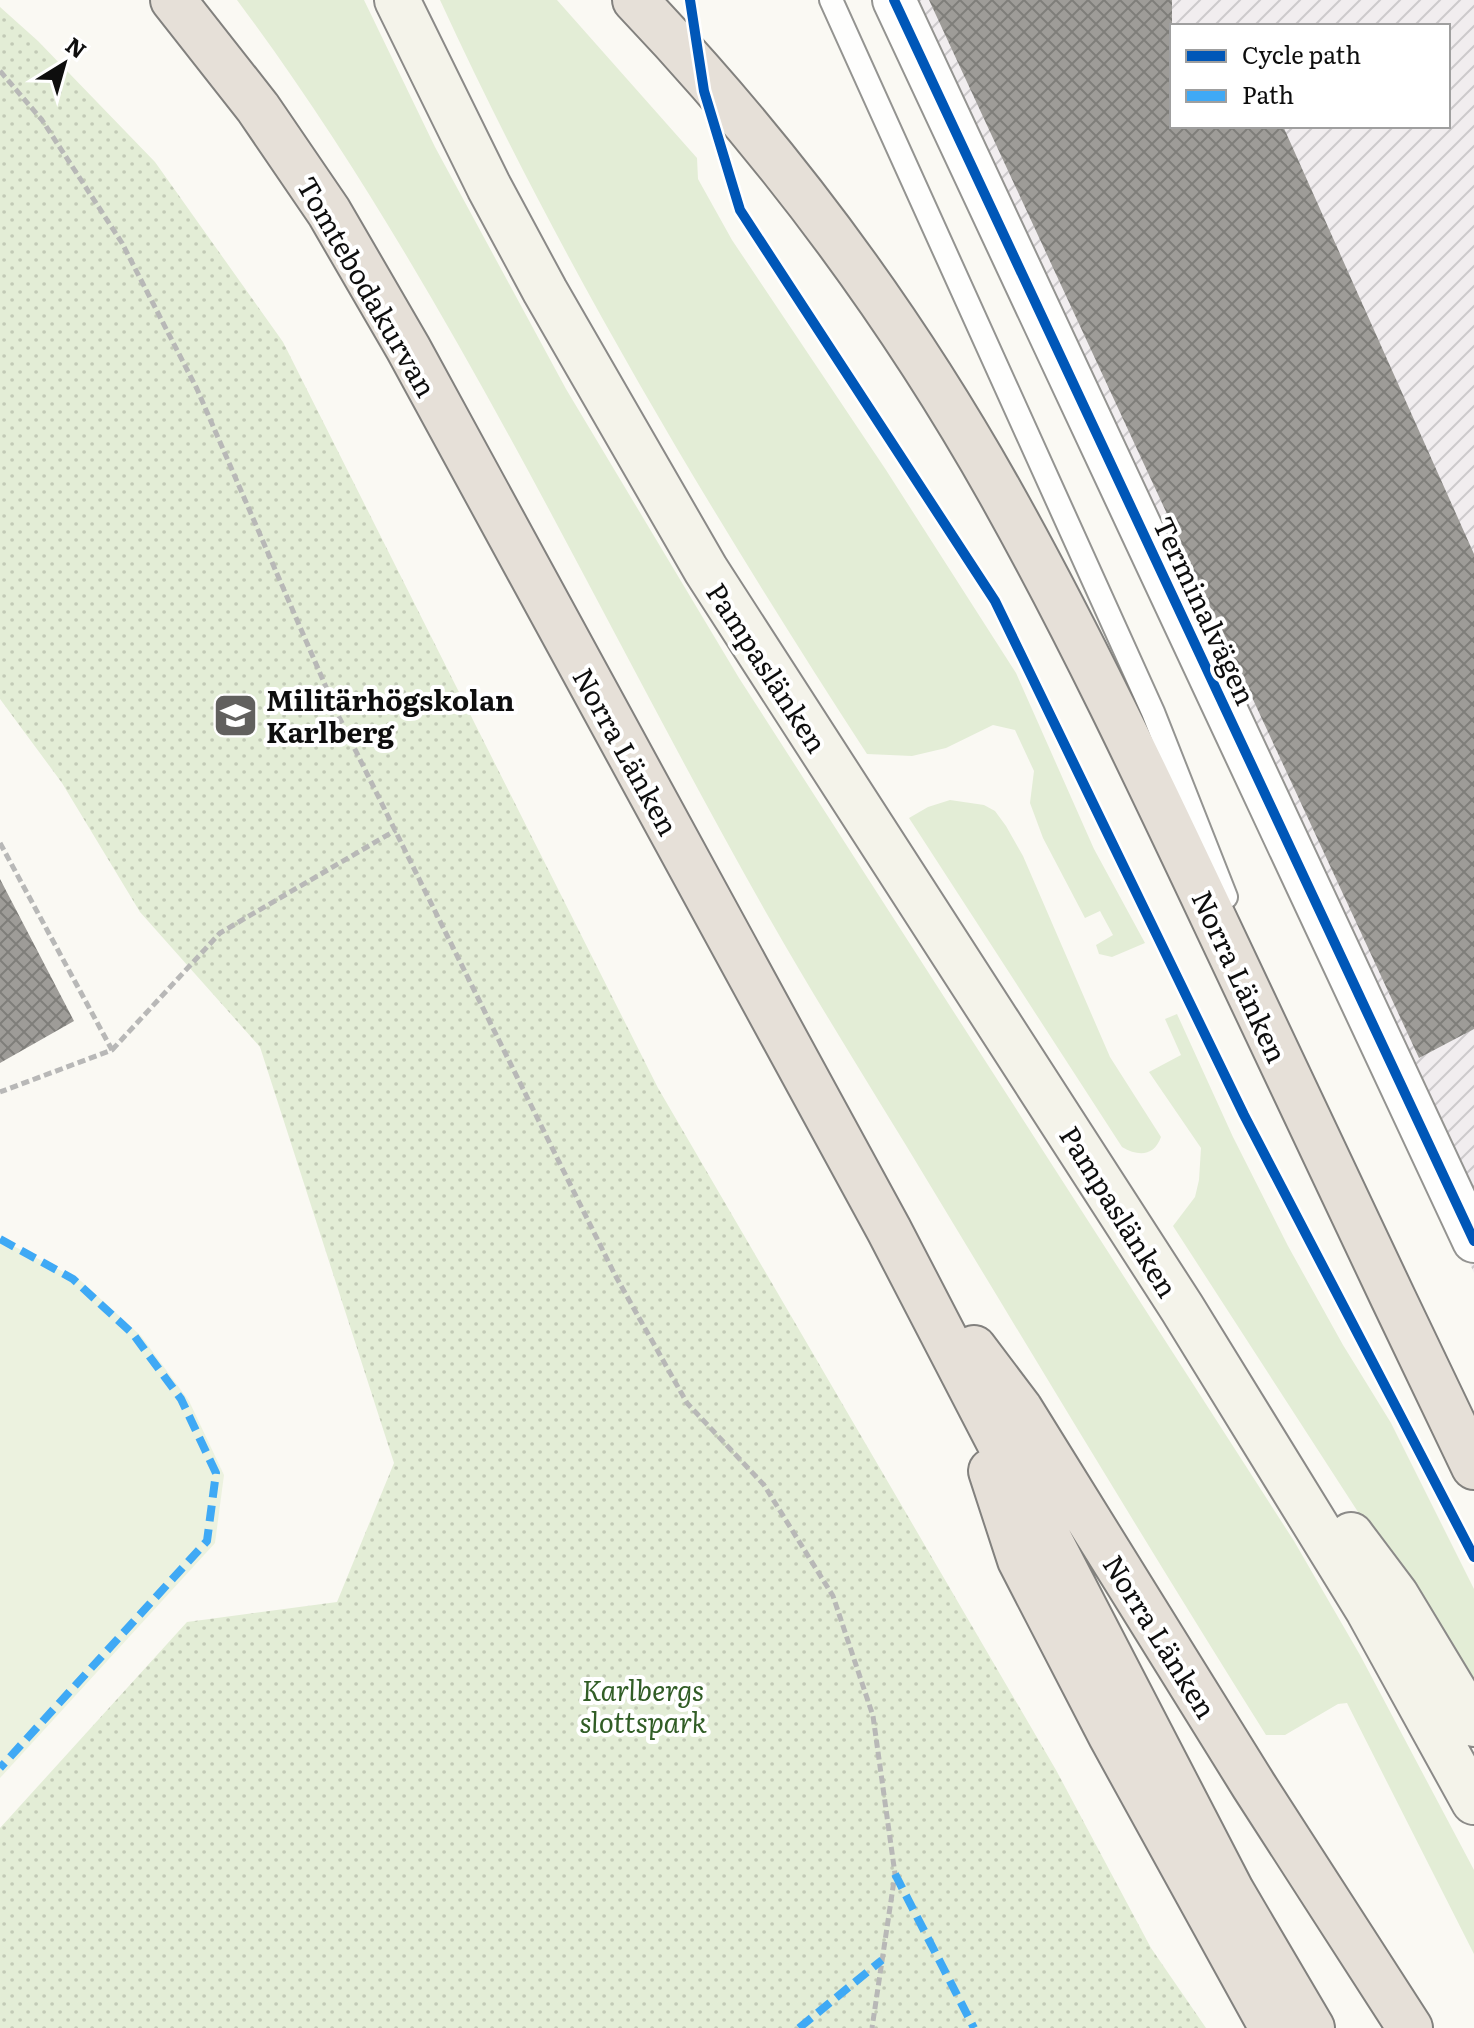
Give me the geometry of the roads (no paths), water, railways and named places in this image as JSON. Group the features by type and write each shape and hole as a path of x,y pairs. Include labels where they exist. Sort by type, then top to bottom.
{"highway":[{"name":"Tomtebodakurvan","path":"173,0 258,108 329,212 408,348 537,588"},
{"name":"Norra Länken","path":"635,0 734,109 857,267 933,381 999,490 1113,707 1474,1467"},
{"name":"Norra Länken","path":"537,588 900,1251 1232,1892 1312,2028"},
{"name":"Norra Länken","path":"900,1251 1020,1409 1254,1786 1406,2022"},
{"path":"952,1351 1020,1560 1111,1736 1272,2028"}],"main road":[{"name":"Pampaslänken","path":"397,0 482,173 545,291 706,570 1182,1308 1368,1610 1474,1802"},
{"name":"Pampaslänken","path":"1182,1308 1396,1595 1474,1724"}],"street":[{"name":"Terminalvägen","path":"894,0 1474,1241"}],"lane":[{"path":"831,0 1153,712 1357,1225"}],"place":[{"name":"Militärhögskolan Karlberg","path":"235,715"}],"park label":[{"name":"Karlbergs slottspark","path":"643,1705"}]}
